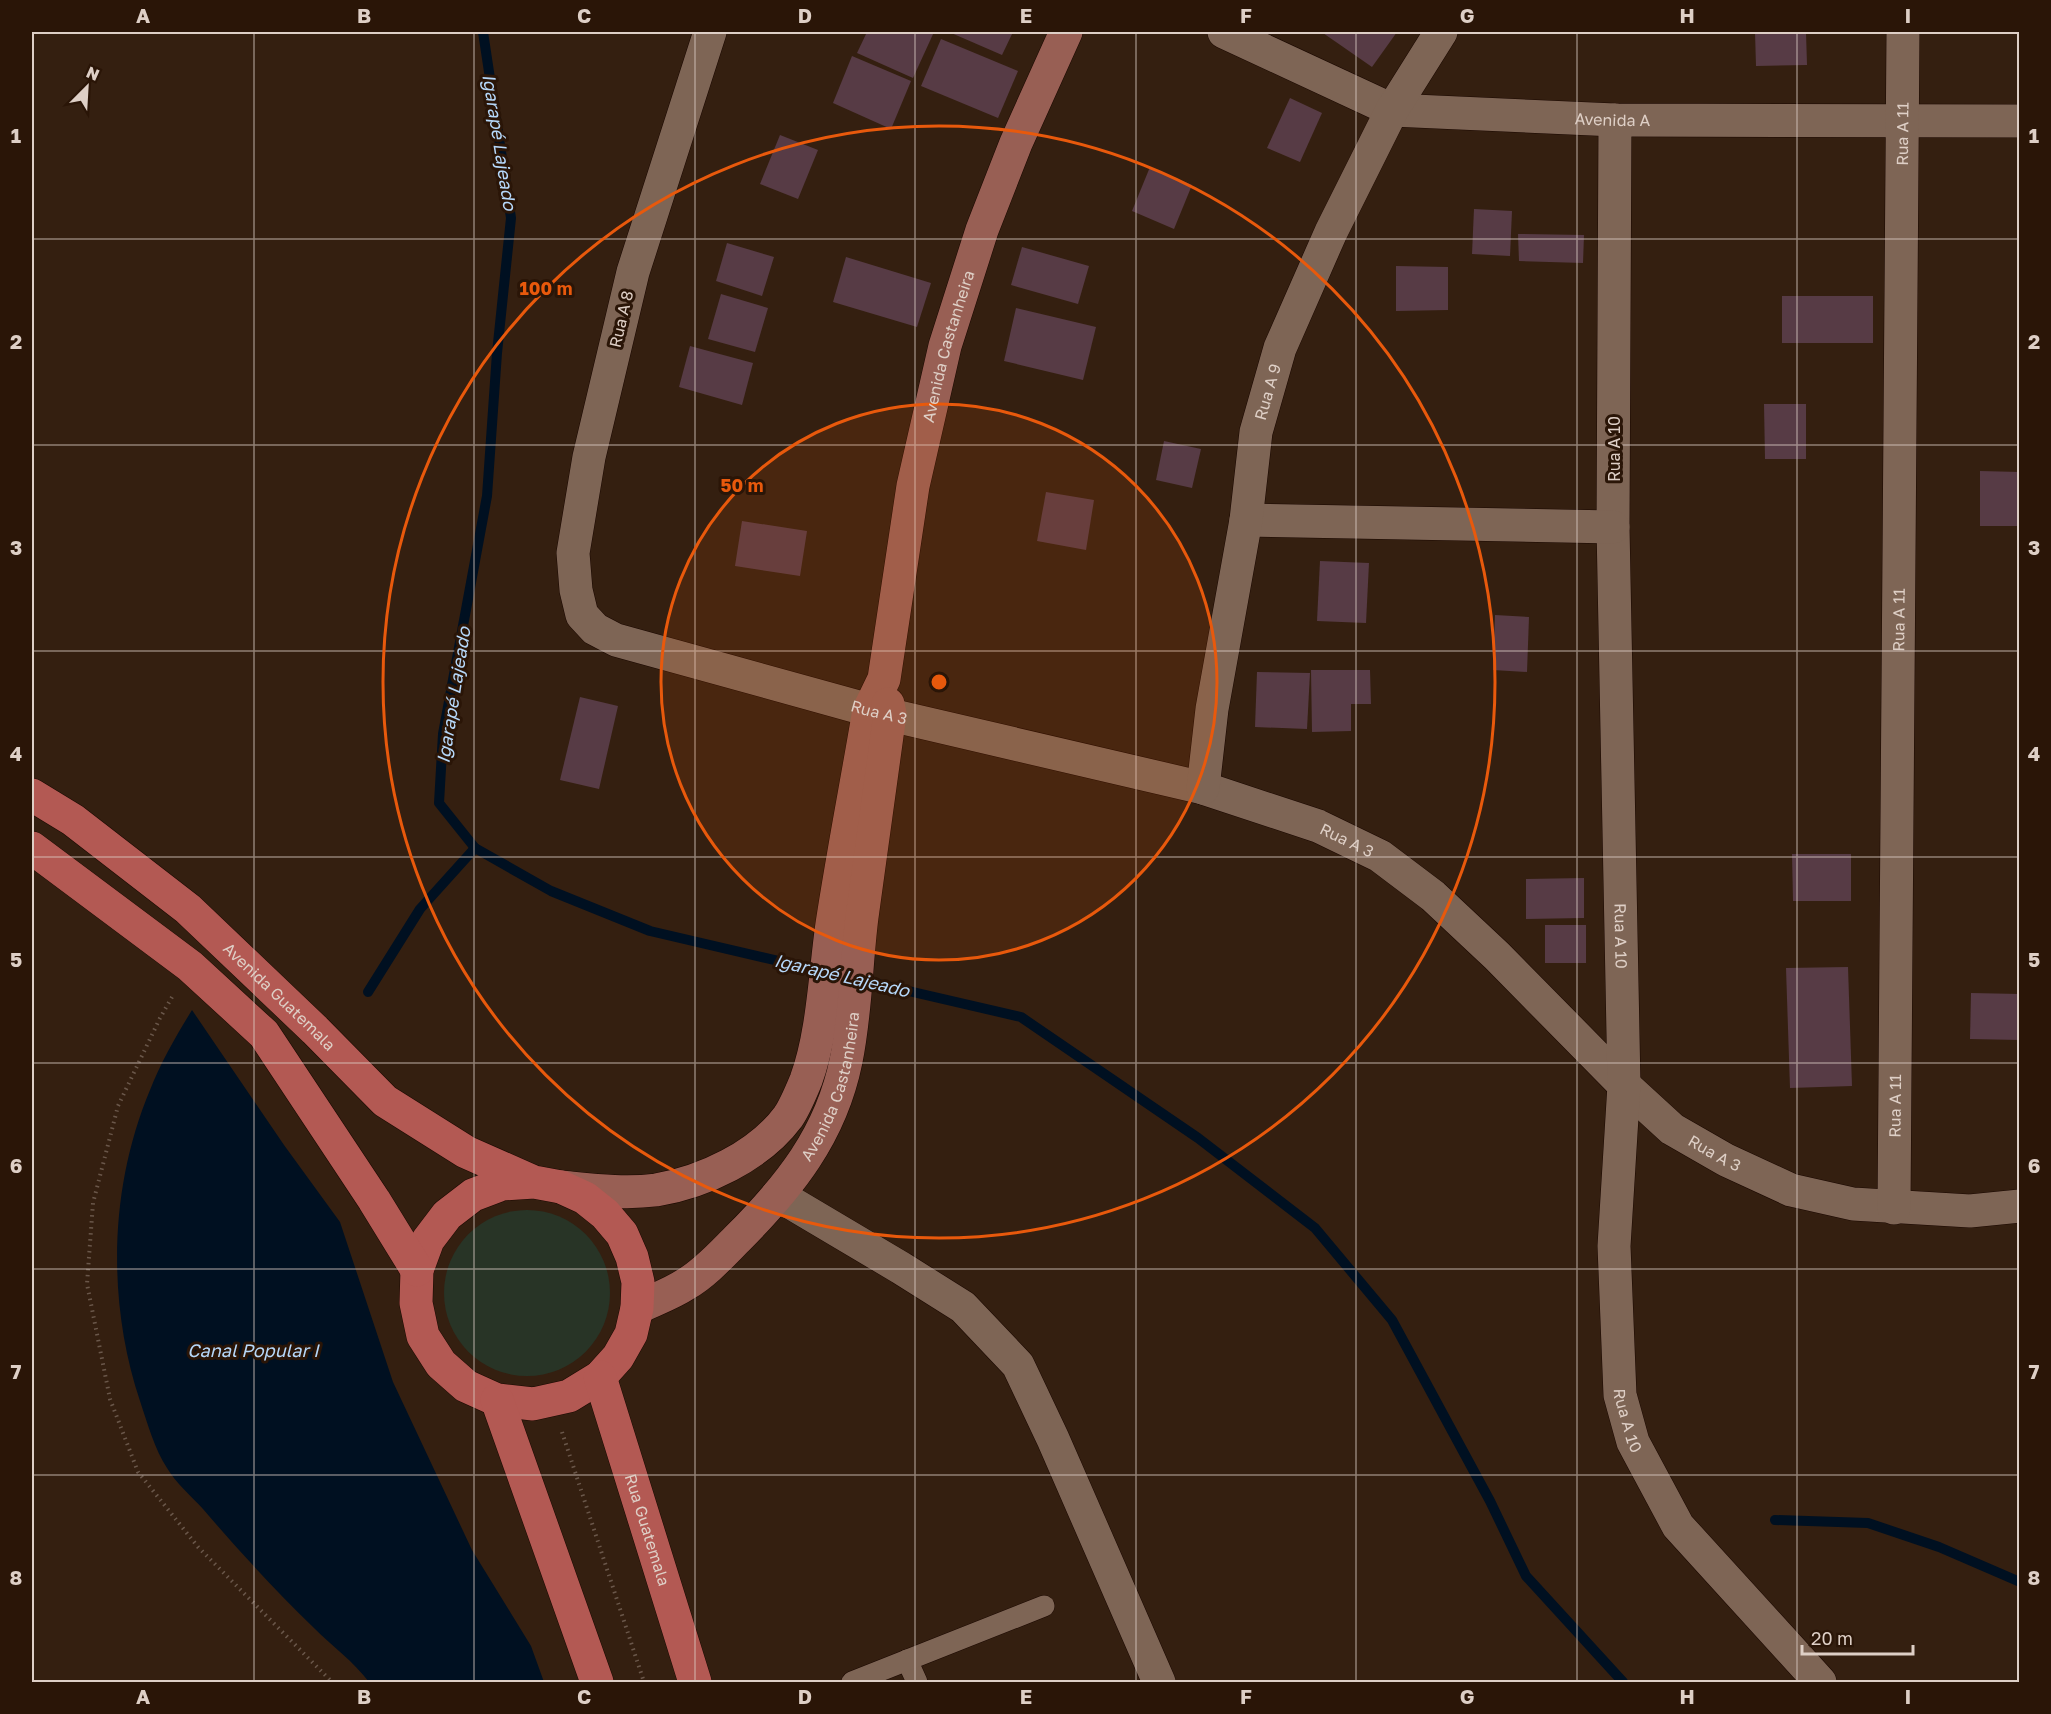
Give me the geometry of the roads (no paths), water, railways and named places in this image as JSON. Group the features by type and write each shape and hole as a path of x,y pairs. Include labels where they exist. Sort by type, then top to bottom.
{"main road":[{"name":"Avenida Guatemala","path":"32,795 73,820 188,909 315,1030 385,1101 466,1152 591,1203 605,1214 622,1234 632,1257 638,1282 637,1308 631,1334 618,1357 600,1377 569,1396 533,1404 497,1400 466,1386 441,1364 423,1336 416,1303 417,1270"},
{"path":"32,848 190,966 264,1034 374,1200 417,1270"},
{"path":"417,1270 428,1240 447,1215 472,1195 502,1184 547,1184"},
{"name":"Rua Guatemala","path":"600,1377 695,1683"},
{"path":"497,1400 597,1683"}],"street":[{"name":"Rua A 8","path":"582,615 576,590 573,553 589,457 633,272 710,32"},
{"name":"Avenida Castanheira","path":"547,1184 610,1192 656,1190 696,1179 722,1168 761,1146 789,1116 806,1080 815,1045 840,984 848,916 914,486 945,346 982,230 1016,143 1066,32"},
{"name":"Avenida A","path":"1224,32 1392,110 1615,120 2019,121"},
{"name":"Rua A 9","path":"1203,788 1212,710 1246,520 1256,432 1281,348 1331,232 1392,110 1441,32"},
{"name":"Rua A 11","path":"1894,1208 1903,32"},
{"name":"Rua A 10","path":"1615,120 1613,527 1624,1085 1614,1246 1620,1395 1633,1442 1677,1526 1820,1683"},
{"path":"1246,520 1613,527"},
{"name":"Rua A 3","path":"582,615 595,629 616,639 880,712 1203,788 1318,826 1380,856 1433,896 1489,948 1624,1085 1672,1129 1737,1166 1791,1190 1853,1204 1894,1208 1970,1210 2019,1206"},
{"name":"Avenida Castanheira","path":"637,1308 687,1284 722,1254 778,1195 819,1138 836,1101 853,1023 840,984"},
{"path":"778,1195 963,1307 1018,1365 1053,1439 1159,1683"}],"lane":[{"path":"852,1683 1044,1606"},
{"path":"907,1660 917,1683"}],"water":[{"name":"Canal Popular I","path":"192,1010 284,1145 340,1222 393,1382 472,1550 531,1646 544,1682 369,1682 257,1570 179,1484 163,1461 148,1427 129,1363 118,1285 117,1245 120,1205 136,1127 159,1069"}],"waterway":[{"name":"Igarapé Lajeado","path":"483,32 511,218 497,353 487,496 443,734 439,803 475,848 551,891 650,931 822,971"},
{"path":"368,992 420,909 475,848"},
{"path":"861,980 1021,1017 1198,1138 1315,1228 1392,1320 1490,1501 1526,1576 1623,1682"},
{"path":"1775,1520 1868,1523 1939,1547 2020,1582"}]}
